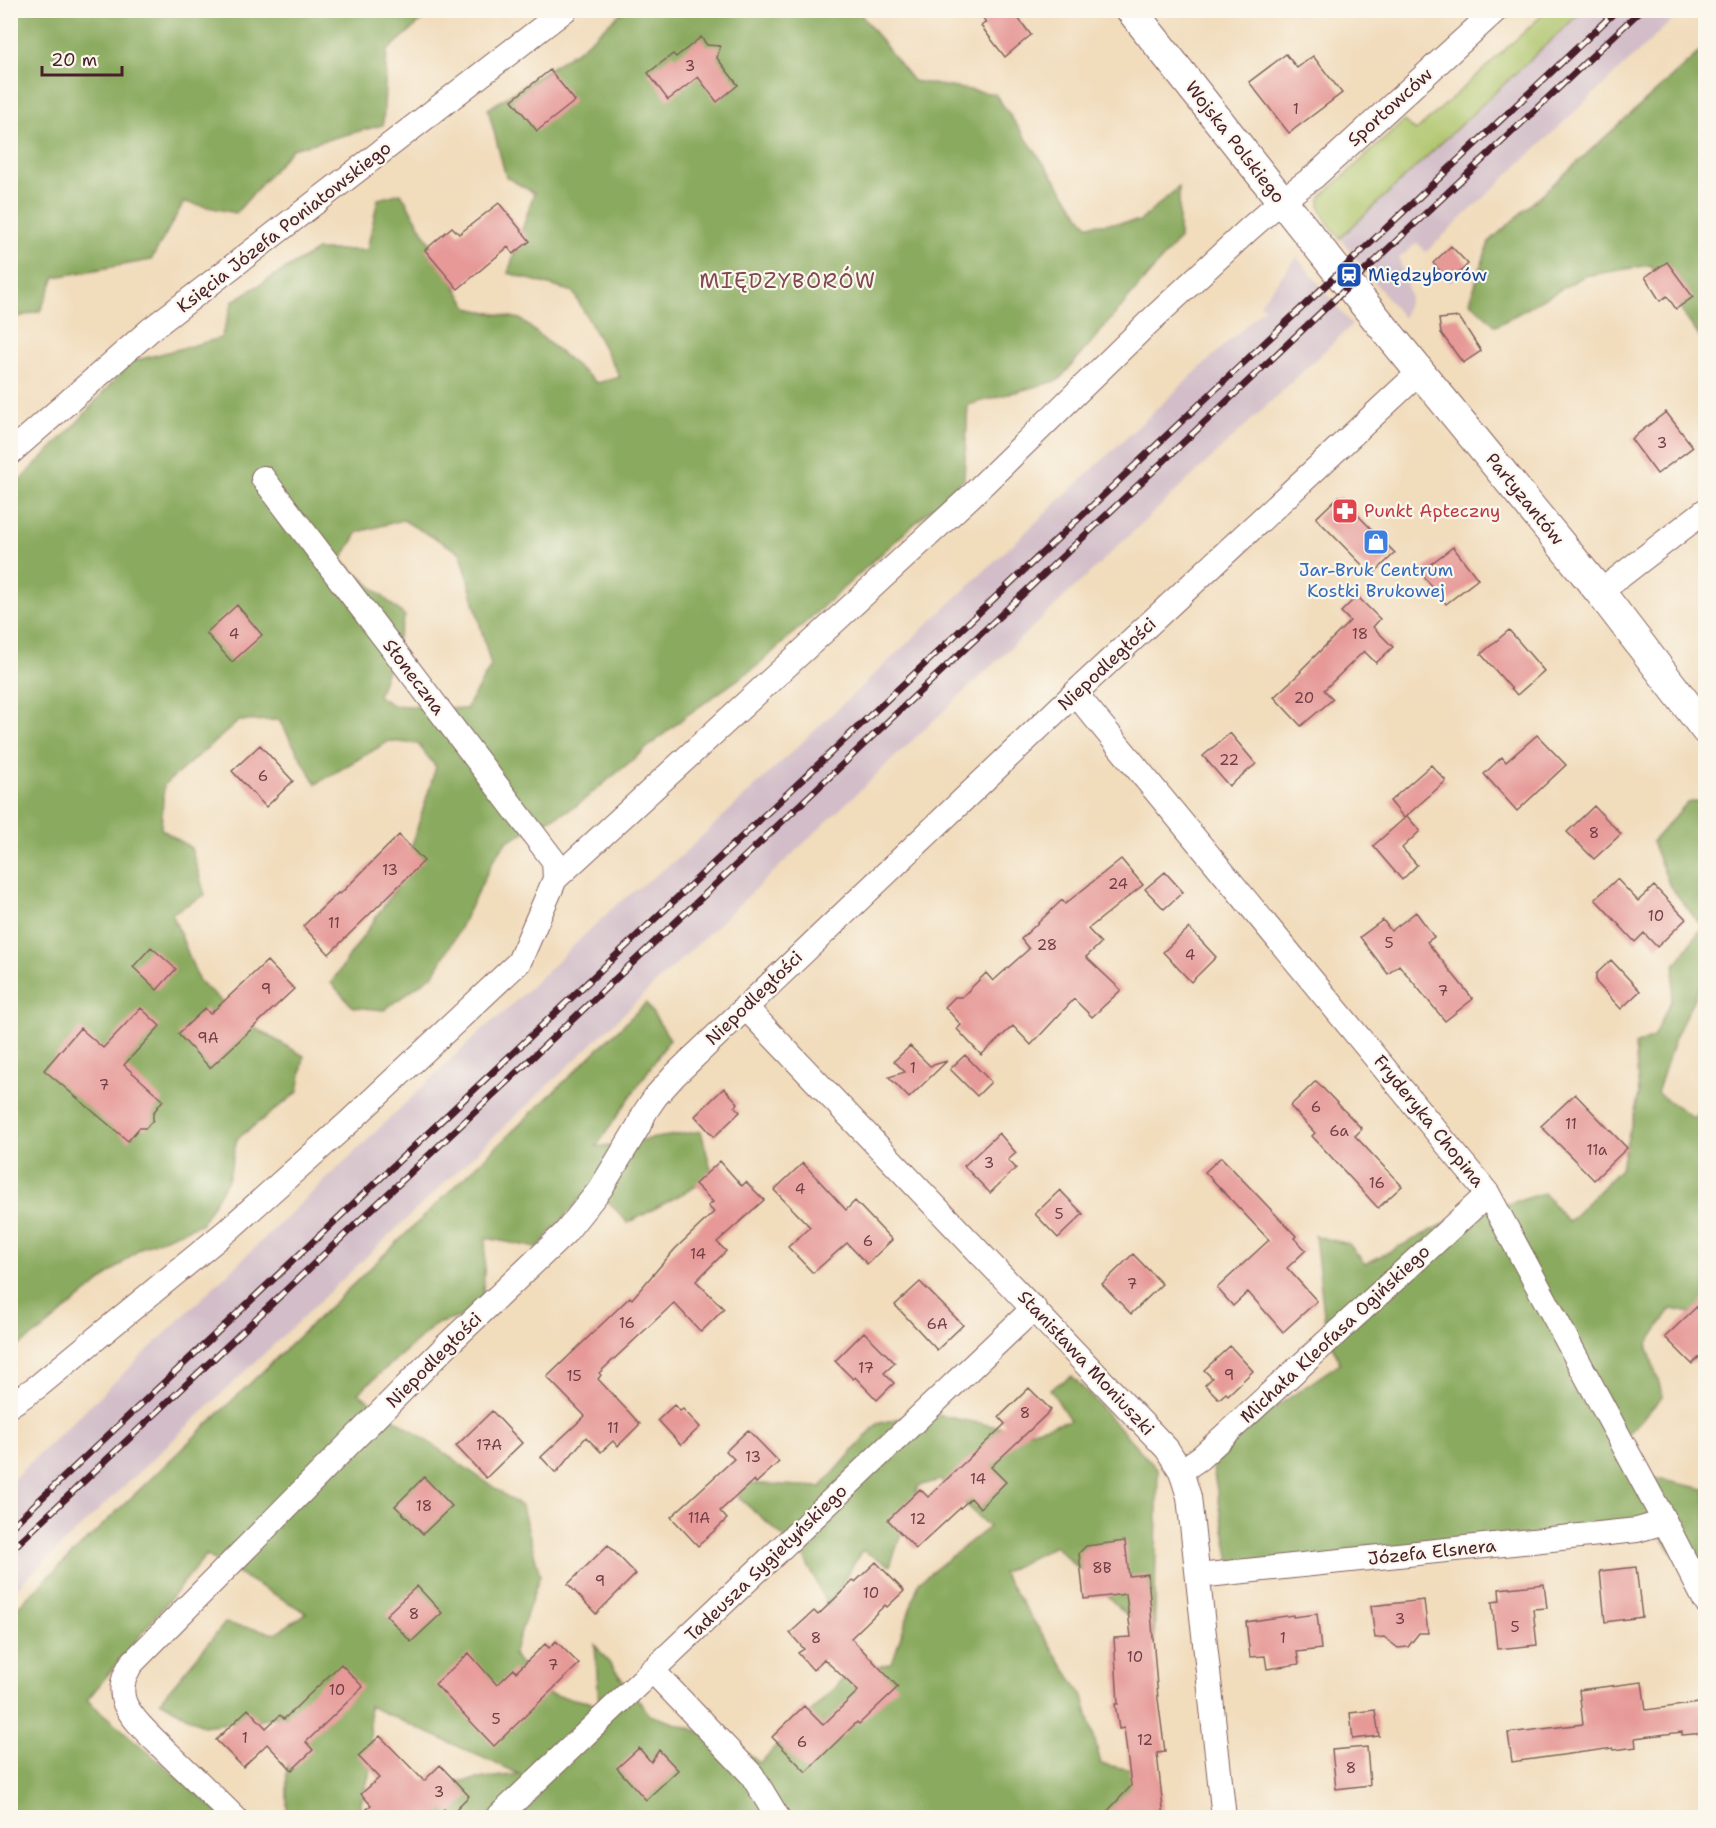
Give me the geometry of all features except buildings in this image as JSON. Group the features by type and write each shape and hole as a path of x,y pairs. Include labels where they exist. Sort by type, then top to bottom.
{"street":[{"name":"Księcia Józefa Poniatowskiego","path":"10,453 150,330 565,10"},
{"name":"Wojska Polskiego","path":"1131,10 1339,273"},
{"name":"Sportowców","path":"1281,201 1315,176 1496,10"},
{"path":"10,1405 46,1380 228,1230 348,1123 519,962 555,879 972,495 1147,324 1281,201"},
{"name":"Partyzantów","path":"1339,273 1600,591 1706,730"},
{"name":"Niepodległości","path":"235,1818 134,1717 125,1703 123,1692 123,1678 131,1664 447,1346 565,1233 601,1188 656,1096 745,1007 1075,693 1421,371"},
{"name":"Słoneczna","path":"263,478 554,861 555,879"},
{"path":"1600,591 1706,510"},
{"name":"Fryderyka Chopina","path":"1075,693 1488,1194 1706,1602"},
{"name":"Stanisława Moniuszki","path":"745,1007 1167,1449 1181,1471 1189,1497 1224,1818"},
{"name":"Michała Kleofasa Ogińskiego","path":"1181,1471 1200,1458 1488,1194"},
{"name":"Tadeusza Sygietyńskiego","path":"497,1818 1034,1308"},
{"name":"Józefa Elsnera","path":"1198,1576 1637,1530 1665,1522"},
{"path":"652,1670 753,1775 778,1818"}],"shaded area":[{"path":"1582,11 1682,11 1426,252 1417,243 1399,258 1410,297 1403,318 1340,238"},
{"path":"1297,257 1352,325 11,1593 11,1481 486,1026 502,1014 617,904 681,856 1264,308 1260,303"}],"green space":[{"path":"11,10 433,11 387,51 383,125 292,149 236,213 184,202 151,260 55,277 40,311 11,319"},
{"path":"623,11 858,11 913,81 995,94 1087,225 1140,221 1179,187 1179,239 1059,380 968,405 964,479 757,666 686,716 576,806 507,841 494,859 456,936 434,974 384,1010 353,1007 331,983 401,881 436,767 418,744 389,741 316,784 279,720 239,721 164,785 161,829 191,848 205,895 172,913 199,981 246,1023 304,1056 298,1092 237,1139 228,1180 201,1224 142,1247 42,1330 11,1351 11,489 74,426 130,362 221,338 233,301 317,250 367,250 378,199 401,193 468,308 520,319 597,383 620,377 573,292 508,273 534,193 506,177 488,109 581,48","holes":["403,520 461,553 491,666 466,709 392,705 378,696 405,616 341,560 358,532"]},
{"path":"1547,11 1582,11 1340,238 1322,214 1321,197 1404,121 1416,131"},
{"path":"1705,47 1706,235 1698,238 1705,252 1705,345 1650,265 1584,276 1496,326 1470,301 1489,242"},
{"path":"1705,800 1705,975 1675,1038 1657,1093 1694,1118 1705,1097 1705,1325 1702,1315 1671,1309 1647,1345 1663,1396 1624,1439 1639,1475 1705,1489 1705,1600 1655,1527 1231,1568 1210,1452 1340,1363 1326,1332 1315,1236 1349,1244 1365,1264 1448,1222 1544,1193 1568,1222 1620,1169 1639,1095 1635,1045 1653,1037 1672,999 1675,965 1702,927 1670,886 1652,842 1687,803"},
{"path":"646,1003 670,1039 596,1147 701,1131 713,1177 628,1223 593,1185 537,1248 486,1238 482,1311 436,1324 358,1393 522,1507 540,1575 513,1655 548,1694 599,1704 595,1645 650,1715 731,1742 760,1763 847,1675 892,1663 919,1582 989,1527 940,1480 918,1486 890,1566 862,1550 828,1607 802,1553 738,1497 746,1483 821,1487 877,1424 922,1412 1025,1432 1070,1420 1050,1389 1072,1376 1158,1470 1154,1641 1055,1546 1002,1573 1083,1696 1101,1764 1153,1774 1151,1812 918,1818 436,1817 438,1784 519,1774 369,1706 372,1765 357,1817 306,1817 287,1812 286,1716 203,1726 160,1701 225,1623 276,1633 307,1613 206,1555 87,1700 224,1817 11,1818 11,1613"}],"railway":[{"path":"10,1528 1617,10"},
{"path":"10,1551 1641,10"}],"place":[{"name":"Międzyborów","path":"1349,275"},
{"name":"Punkt Apteczny","path":"1345,511"},
{"name":"Jar-Bruk Centrum Kostki Brukowej","path":"1376,542"}],"district":[{"name":"MIĘDZYBORÓW","path":"788,281"}]}
